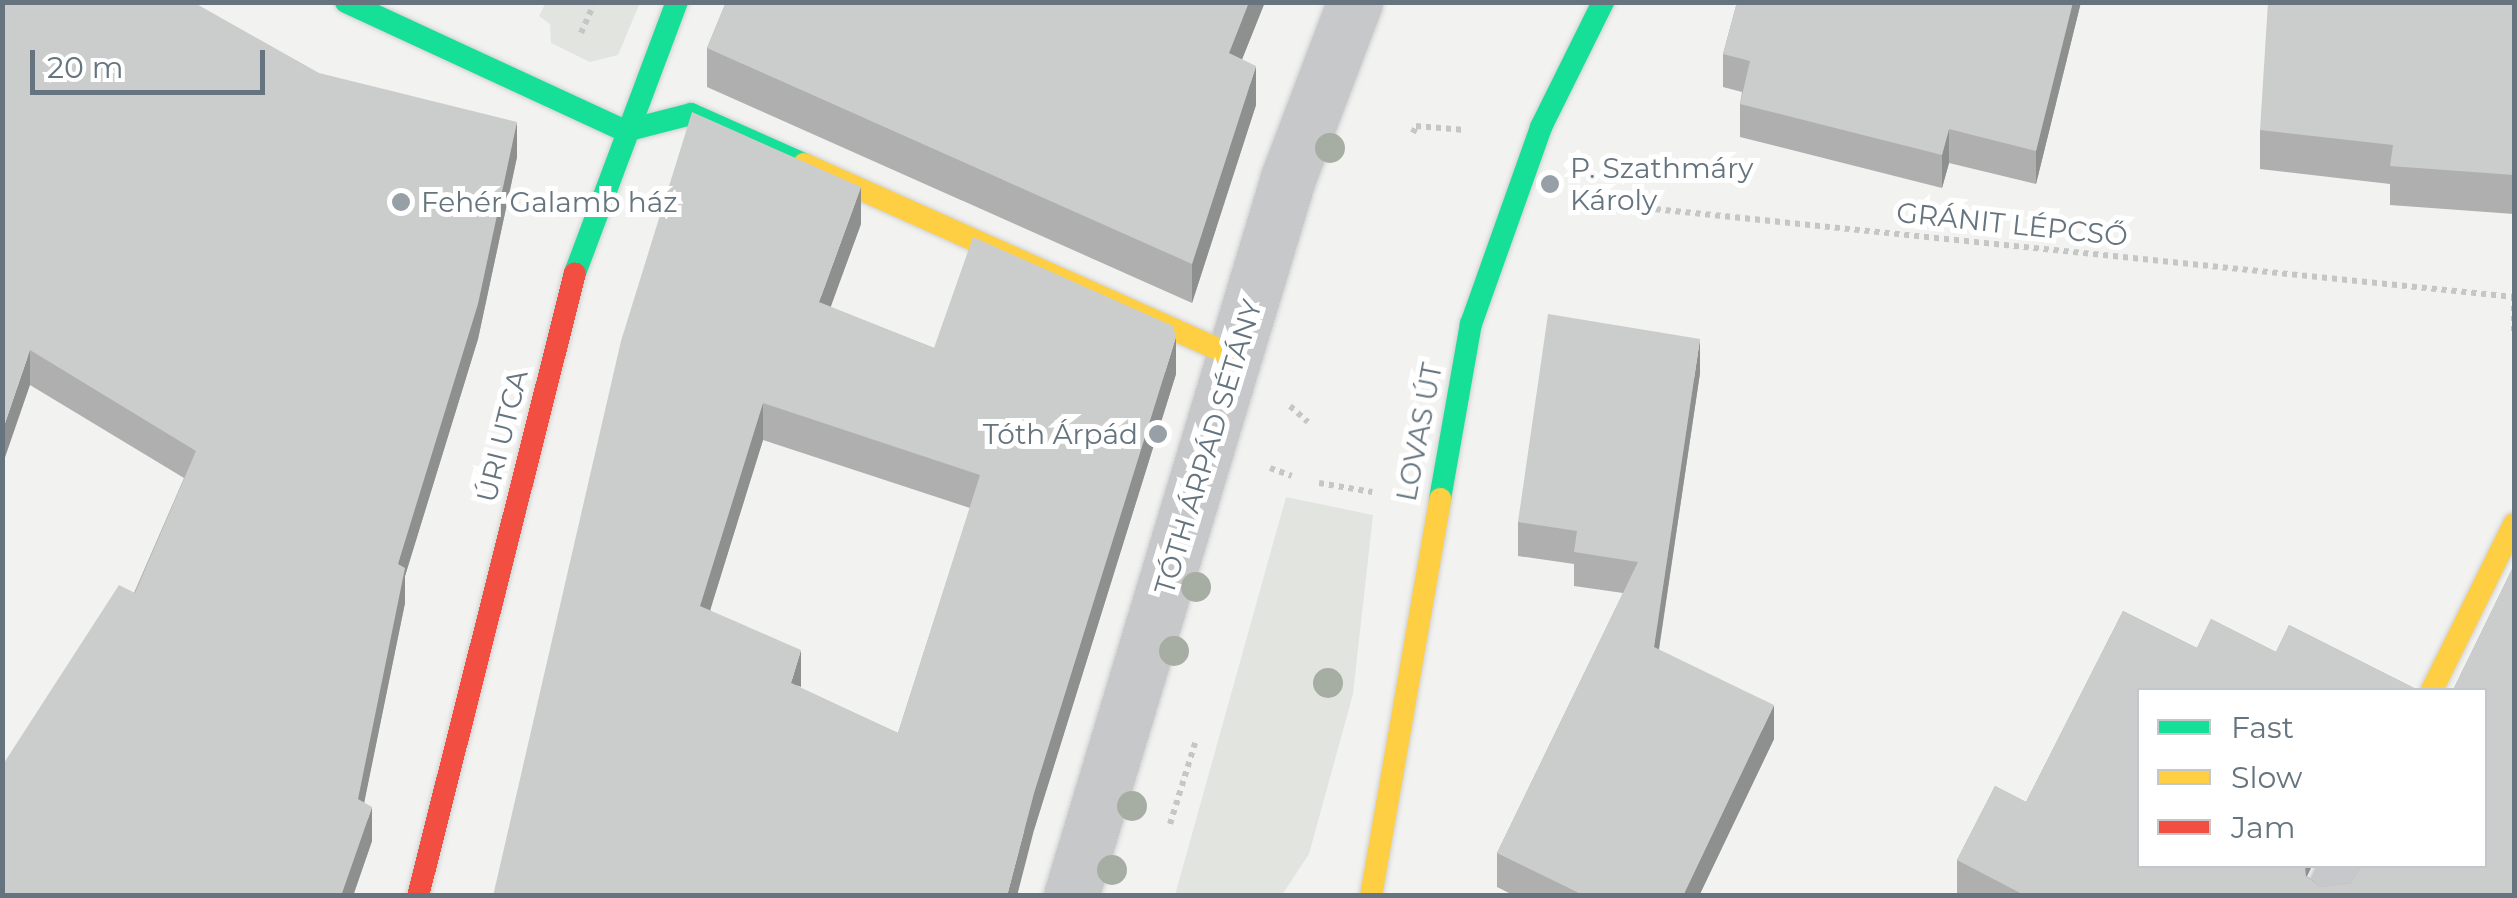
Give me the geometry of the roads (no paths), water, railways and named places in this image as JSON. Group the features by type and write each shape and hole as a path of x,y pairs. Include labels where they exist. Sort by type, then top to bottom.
{"street":[{"path":"346,2 625,131 692,114 1236,357"},
{"name":"ÚRI UTCA","path":"418,896 588,220 677,2"},
{"name":"TÓTH ÁRPÁD SÉTÁNY","path":"1071,896 1288,178 1354,2"},
{"name":"LOVAS ÚT","path":"1371,896 1471,324 1541,127 1603,2"},
{"path":"2433,688 2514,524"},
{"path":"2332,896 2345,868"}],"place":[{"name":"P. Szathmáry Károly","path":"1550,184"},
{"name":"Fehér Galamb ház","path":"401,202"},
{"name":"Tóth Árpád","path":"1158,434"}]}
